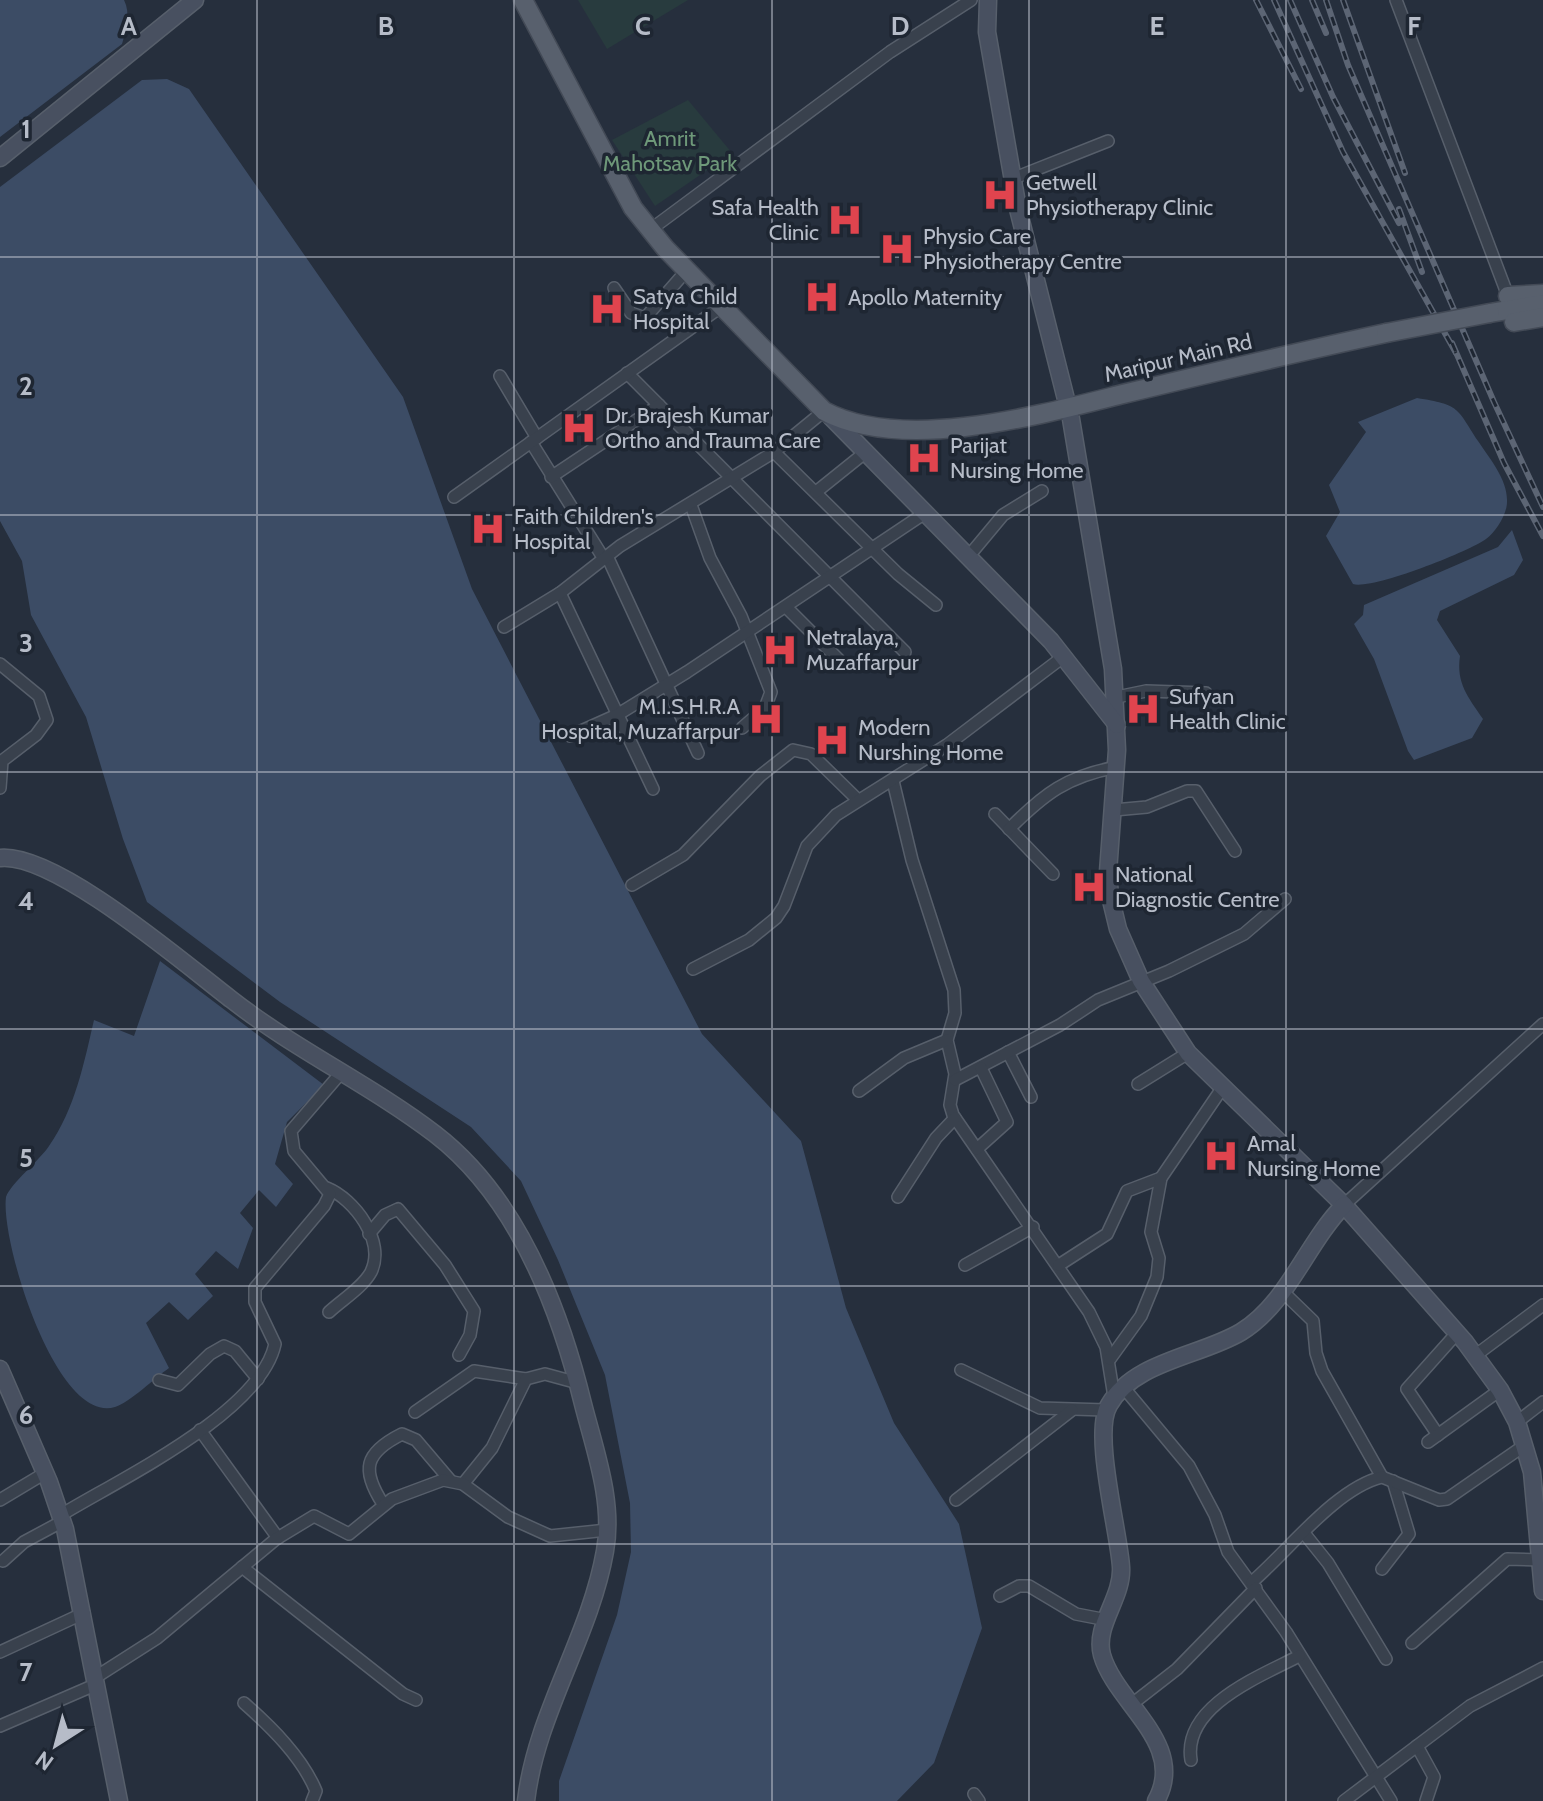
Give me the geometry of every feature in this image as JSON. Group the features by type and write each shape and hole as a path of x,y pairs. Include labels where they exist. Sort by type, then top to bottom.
{"main road":[{"path":"523,0 595,142 650,230 824,411"},
{"path":"1508,296 1543,294"},
{"name":"Maripur Main Rd","path":"824,411 857,426 892,430 1012,419 1069,409 1386,333 1543,304"},
{"path":"1514,322 1543,317"}],"street":[{"path":"0,158 195,0"},
{"path":"650,230 890,52 971,0"},
{"path":"988,0 987,32 1012,179 1028,255 1069,409 1117,697 1117,767 1110,896 1118,929 1141,981 1188,1053 1344,1205 1476,1355 1500,1390 1525,1445 1536,1494 1543,1587"},
{"path":"1396,0 1508,296"},
{"path":"1012,179 1108,141"},
{"path":"614,288 631,313 645,318 687,270"},
{"path":"454,497 722,306"},
{"path":"627,373 905,652"},
{"path":"500,376 551,477 606,558 698,753"},
{"path":"551,477 659,405"},
{"path":"504,627 560,593 606,558 774,452 824,411 867,451 1063,657 1117,725"},
{"path":"816,492 867,451"},
{"path":"774,452 936,605"},
{"path":"968,557 1003,515 1042,491"},
{"path":"691,505 710,558 769,684 770,698 765,708 742,728"},
{"path":"570,736 617,715 787,608 925,513"},
{"path":"560,593 653,789"},
{"path":"787,608 839,660"},
{"path":"693,969 749,940 776,918 807,846 836,815 960,736 1063,657"},
{"path":"0,664 39,696 47,720 36,735 2,761 0,788"},
{"path":"1117,697 1146,691 1206,693"},
{"path":"632,885 683,855 760,776 793,750 811,754 858,800"},
{"path":"1009,829 1042,798 1069,779 1117,767"},
{"path":"893,781 908,848 951,980 955,1006 947,1040 955,1080 950,1105 955,1118 1059,1265 1095,1324 1110,1359 1115,1398 1109,1495 1121,1568 1118,1588 1100,1640 1103,1657 1150,1730 1161,1755 1164,1783 1156,1801"},
{"path":"1114,810 1147,807 1187,791 1196,791 1235,851"},
{"path":"995,814 1053,874"},
{"path":"0,858 39,868 102,902 255,1018 434,1133 480,1176 534,1265 559,1324 578,1383 603,1485 607,1530 597,1583 535,1760 526,1801"},
{"path":"955,1080 1098,1000 1244,934 1285,899"},
{"path":"961,1370 1040,1408 1073,1410 1115,1398 1166,1364 1240,1333 1268,1310 1305,1254 1344,1205 1543,1024"},
{"path":"859,1091 914,1053 947,1040"},
{"path":"1008,1052 1031,1097"},
{"path":"1138,1084 1188,1053"},
{"path":"977,1149 1007,1122 981,1068"},
{"path":"329,1312 372,1270 369,1234 353,1205 327,1188 294,1151 291,1131 340,1074"},
{"path":"1110,1359 1141,1316 1157,1277 1159,1258 1151,1232 1161,1178 1223,1087"},
{"path":"898,1197 936,1138 955,1118"},
{"path":"1059,1265 1107,1234 1127,1191 1161,1178"},
{"path":"3,1561 24,1542 200,1430 235,1405 258,1379 275,1344 255,1302 255,1288 328,1201 327,1188"},
{"path":"369,1234 391,1210 398,1209 445,1265 474,1311 470,1335 459,1355"},
{"path":"965,1265 1033,1227"},
{"path":"1282,1291 1313,1321 1316,1353 1322,1371 1388,1479 1409,1534 1382,1569"},
{"path":"1476,1355 1543,1305"},
{"path":"1457,1333 1412,1379 1407,1389 1433,1438 1500,1390"},
{"path":"159,1380 178,1385 210,1354 224,1346 235,1351 258,1379"},
{"path":"0,1369 62,1518 84,1613 119,1801"},
{"path":"415,1412 474,1371 526,1379 545,1374 578,1383"},
{"path":"463,1484 492,1448 526,1379"},
{"path":"1115,1398 1189,1466 1215,1515 1224,1545 1254,1585 1391,1801"},
{"path":"1517,1422 1543,1402"},
{"path":"956,1500 1073,1410"},
{"path":"200,1430 278,1538"},
{"path":"383,1504 369,1480 370,1464 378,1449 402,1434 416,1440 450,1480"},
{"path":"1132,1704 1177,1669 1304,1533 1352,1492 1388,1479 1439,1500 1447,1499 1525,1445"},
{"path":"0,1500 45,1473"},
{"path":"0,1726 97,1681 157,1638 278,1538 314,1516 349,1534 383,1504 422,1485 450,1480 463,1484 508,1517 550,1536 607,1530"},
{"path":"1304,1533 1332,1571 1386,1659"},
{"path":"1412,1643 1507,1559 1541,1560"},
{"path":"242,1567 403,1694 416,1700"},
{"path":"1000,1596 1029,1586 1067,1611 1107,1620"},
{"path":"0,1652 84,1613"},
{"path":"1191,1760 1193,1733 1226,1696 1299,1656"},
{"path":"1344,1801 1470,1706 1543,1668"},
{"path":"244,1703 282,1741 308,1775 316,1791 312,1801"},
{"path":"1417,1746 1434,1777 1426,1801"}],"green space":[{"path":"578,0 688,0 607,49"},
{"name":"Amrit Mahotsav Park","path":"688,100 732,153 655,206 612,140"}],"water":[{"path":"0,0 124,0 127,16 122,44 0,137"},
{"path":"167,79 189,89 403,397 472,589 702,1034 801,1141 846,1308 894,1423 959,1524 982,1628 934,1763 897,1801 559,1801 559,1781 617,1615 631,1552 630,1503 605,1375 558,1260 521,1181 471,1127 280,1002 147,902 123,839 86,717 31,615 22,561 0,521 0,187 142,80"},
{"path":"1417,398 1442,403 1460,414 1501,478 1507,494 1505,512 1490,536 1476,545 1399,576 1353,584 1326,536 1340,512 1329,485 1366,432 1358,422"},
{"path":"1512,530 1523,560 1514,575 1440,611 1437,620 1460,656 1462,682 1483,719 1472,738 1414,760 1374,659 1354,624 1363,615 1364,605 1498,547"},
{"path":"160,961 324,1085 287,1122 275,1164 293,1184 276,1207 259,1190 240,1213 253,1228 238,1269 216,1251 195,1274 213,1296 188,1320 169,1302 146,1323 169,1368 121,1405 93,1405 72,1388 53,1360 36,1325 12,1250 6,1197 49,1146 66,1117 78,1085 94,1020 134,1036"}],"railway":[{"path":"1256,0 1301,89"},
{"path":"1274,0 1343,152 1456,353"},
{"path":"1290,0 1333,97 1399,223"},
{"path":"1312,0 1326,33"},
{"path":"1326,0 1348,65 1494,402 1543,507"},
{"path":"1343,0 1405,173"},
{"path":"1399,209 1422,272"},
{"path":"1452,343 1504,463 1543,536"}],"place":[{"name":"Getwell Physiotherapy Clinic","path":"1000,195"},
{"name":"Safa Health Clinic","path":"845,220"},
{"name":"Physio Care Physiotherapy Centre","path":"897,249"},
{"name":"Apollo Maternity","path":"822,297"},
{"name":"Satya Child Hospital","path":"607,309"},
{"name":"Dr. Brajesh Kumar Ortho and Trauma Care","path":"579,428"},
{"name":"Parijat Nursing Home","path":"924,458"},
{"name":"Faith Children's Hospital","path":"488,529"},
{"name":"Netralaya, Muzaffarpur","path":"780,650"},
{"name":"Sufyan Health Clinic","path":"1143,709"},
{"name":"M.I.S.H.R.A Hospital, Muzaffarpur","path":"766,719"},
{"name":"Modern Nurshing Home","path":"832,740"},
{"name":"National Diagnostic Centre","path":"1089,887"},
{"name":"Amal Nursing Home","path":"1221,1156"}]}
